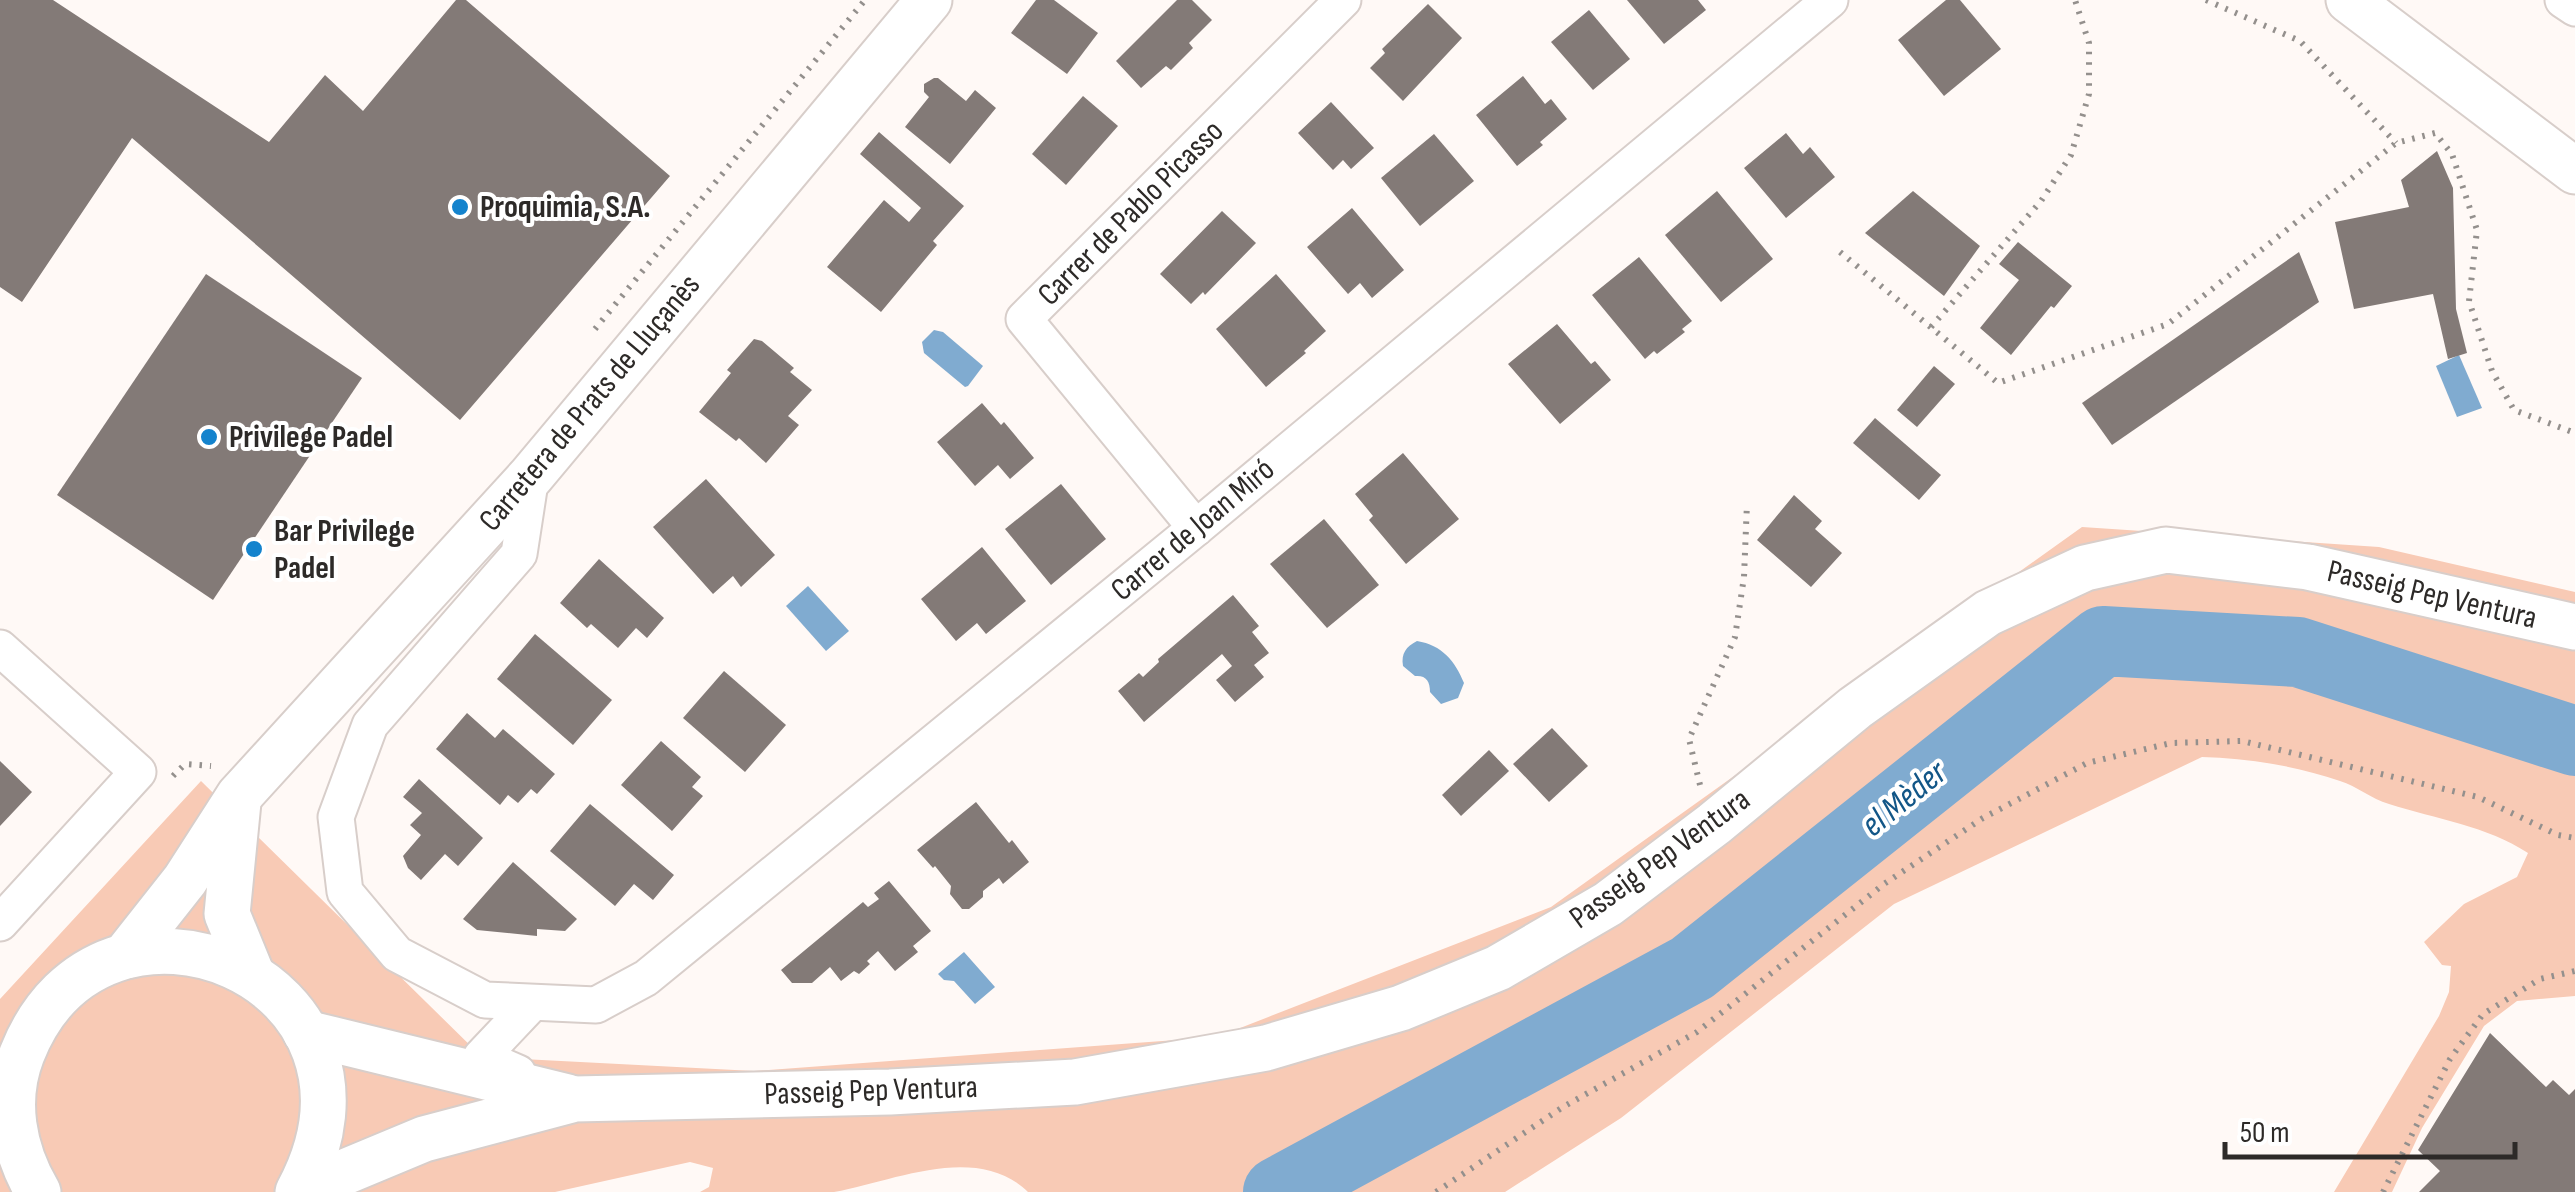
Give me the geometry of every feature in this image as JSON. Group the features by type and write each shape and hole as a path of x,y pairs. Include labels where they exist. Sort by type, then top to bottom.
{"street":[{"name":"Carretera de Prats de Lluçanès","path":"125,956 185,880 225,781 532,476 929,0"},
{"name":"Carrer de Pablo Picasso","path":"1196,528 1024,319 1343,0"},
{"name":"Carrer de Joan Miró","path":"532,476 519,554 370,725 336,817 346,892 397,954 485,1000 596,1005 646,978 1196,528 1830,0"},
{"path":"2350,0 2575,172"},
{"path":"2563,0 2575,8"},
{"name":"Passeig Pep Ventura","path":"298,1192 424,1139 574,1099 890,1092 1074,1082 1266,1048 1402,1008 1498,968 1608,904 1714,824 1855,708 1988,612 2085,568 2166,550 2308,567 2575,627"},
{"path":"0,648 138,772 0,923"},
{"path":"225,781 227,914 252,974"},
{"path":"38,1192 18,1150 6,1104 28,1039 40,1018 74,982 125,956 168,951 197,953 252,974 292,1010 306,1033 317,1058 324,1113 313,1163 298,1192"},
{"path":"532,1002 482,1057 574,1099"},
{"name":"Passeig Pep Ventura","path":"306,1033 574,1099"}],"path":[{"path":"586,339 866,0"},
{"path":"1931,328 2041,201 2071,155 2088,94 2089,43 2076,0"},
{"path":"2206,0 2300,40 2396,143"},
{"path":"1840,252 1998,383 2168,324 2396,143 2434,133 2452,154 2477,230 2470,301 2492,371 2514,410 2575,432"},
{"path":"1714,824 1689,739 1735,637 1744,577 1747,503"},
{"path":"1436,1192 1563,1107 1697,1032 1884,884 1983,818 2087,763 2171,743 2242,741 2478,797 2558,835 2575,838"},
{"path":"185,764 225,781"},
{"path":"2383,1192 2450,1058 2483,1014 2540,979 2575,970"}],"shaded area":[{"path":"2082,527 2379,547 2575,592 2575,996 2517,1001 2484,1026 2422,1128 2392,1192 2334,1192 2439,1016 2449,992 2451,966 2442,965 2424,942 2464,904 2517,877 2528,853 2496,836 2382,802 2323,776 2272,764 2202,757 1894,904 1621,1118 1505,1192 1028,1192 1007,1177 985,1169 960,1167 908,1174 834,1192 700,1192 709,1187 713,1168 690,1162 555,1192 0,1192 0,999 201,781 482,1057 754,1071 1217,1037 1551,907"}],"water":[{"path":"934,330 943,332 983,366 968,386 924,353 922,342"},
{"path":"2459,355 2482,408 2457,417 2436,366"},
{"path":"808,586 849,631 826,651 786,606"},
{"path":"1417,641 1434,646 1452,661 1464,683 1458,698 1441,704 1430,692 1427,680 1403,666 1405,651"},
{"path":"964,952 995,987 975,1004 954,981 944,980 938,974"}],"building":[{"name":"Proquimia, S.A.","path":"0,0 53,0 269,142 325,75 363,111 456,0 466,0 670,176 460,420 132,138 22,302 0,287"},
{"path":"1036,0 1054,0 1098,33 1067,74 1011,33"},
{"path":"1177,0 1192,0 1212,20 1189,43 1193,48 1171,70 1166,66 1141,88 1116,61"},
{"path":"1627,0 1698,0 1706,10 1664,44"},
{"path":"1946,0 1960,0 2001,49 1944,96 1898,40"},
{"path":"1428,4 1462,38 1403,101 1370,68 1385,53 1382,49"},
{"path":"1589,10 1630,59 1593,90 1551,42"},
{"path":"1523,76 1545,104 1551,99 1567,119 1517,166 1476,115"},
{"path":"934,78 966,101 975,90 996,108 950,164 905,127 929,97 924,84"},
{"path":"1083,96 1118,126 1066,185 1032,154"},
{"path":"1331,102 1374,148 1351,169 1343,160 1333,170 1298,133"},
{"path":"879,132 964,206 881,312 827,267 884,200 909,222 921,208 860,154"},
{"path":"1786,133 1803,154 1810,147 1835,177 1786,218 1744,168"},
{"path":"1434,134 1474,181 1420,226 1381,178"},
{"path":"2437,151 2453,188 2456,309 2467,353 2448,359 2433,294 2354,309 2335,222 2409,207 2401,180"},
{"path":"1717,191 1773,259 1721,302 1665,235"},
{"path":"1913,191 1980,246 1944,296 1865,233"},
{"path":"1352,208 1404,270 1372,298 1360,283 1348,294 1307,247"},
{"path":"1222,211 1256,243 1205,295 1203,292 1191,304 1160,274"},
{"path":"2018,242 2072,286 2011,355 1980,328 2019,280 1999,264"},
{"path":"2299,252 2319,302 2112,445 2082,403"},
{"path":"1639,257 1692,321 1682,329 1685,332 1645,359 1592,295"},
{"name":"Privilege Padel","path":"206,274 362,378 213,600 57,495"},
{"path":"1276,274 1326,331 1266,387 1216,329"},
{"path":"1557,324 1591,364 1595,361 1611,380 1560,424 1508,364"},
{"path":"754,339 762,341 794,368 790,372 812,390 788,416 799,425 766,463 739,438 736,441 699,412"},
{"path":"1934,366 1955,384 1917,427 1897,410"},
{"path":"982,403 1034,458 1010,479 998,465 975,486 937,442"},
{"path":"1875,418 1941,475 1919,500 1853,443"},
{"path":"1403,453 1459,519 1406,564 1369,520 1373,516 1355,494"},
{"path":"706,479 775,555 741,587 733,576 713,594 653,527"},
{"path":"1061,484 1106,539 1051,585 1005,529"},
{"path":"1794,495 1822,521 1815,529 1842,553 1811,587 1757,540"},
{"path":"1324,519 1379,585 1327,628 1270,564"},
{"path":"982,547 1026,601 986,634 977,623 956,641 921,599"},
{"path":"599,559 664,618 647,638 636,628 618,648 591,624 587,628 560,603"},
{"path":"1233,595 1259,626 1252,632 1269,653 1254,665 1264,677 1235,702 1216,680 1232,666 1222,654 1144,722 1118,691 1139,673 1143,677 1158,659"},
{"path":"535,634 612,700 573,745 497,679"},
{"path":"724,671 786,725 745,772 683,718"},
{"path":"467,713 495,738 503,729 555,774 537,794 531,789 518,803 508,795 500,805 436,749"},
{"path":"1552,728 1588,766 1549,802 1513,764"},
{"path":"661,741 701,777 692,787 703,796 672,831 621,785"},
{"path":"1489,750 1509,771 1461,816 1442,795"},
{"path":"0,761 32,792 0,826"},
{"path":"419,779 483,838 458,866 445,854 421,880 408,868 403,856 421,835 410,825 422,813 403,797"},
{"path":"976,802 1029,862 1003,884 999,878 969,909 962,909 950,894 951,886 917,850"},
{"path":"590,804 674,875 653,900 634,884 615,906 550,851"},
{"path":"513,862 577,919 565,931 537,929 537,936 477,930 463,919"},
{"path":"889,881 931,931 913,946 918,952 895,971 878,951 859,974 854,971 841,981 830,967 812,983 792,983 781,970 863,902 868,907 879,899 874,893"},
{"path":"2490,1033 2546,1087 2553,1080 2569,1095 2575,1089 2575,1192 2419,1192 2440,1171 2418,1150"}],"waterway":[{"name":"el Mèder","path":"1278,1192 1692,968 2103,641 2298,652 2575,741"}],"place":[{"name":"Proquimia, S.A.","path":"460,207"},
{"name":"Privilege Padel","path":"209,437"},
{"name":"Bar Privilege Padel","path":"254,549"}]}
